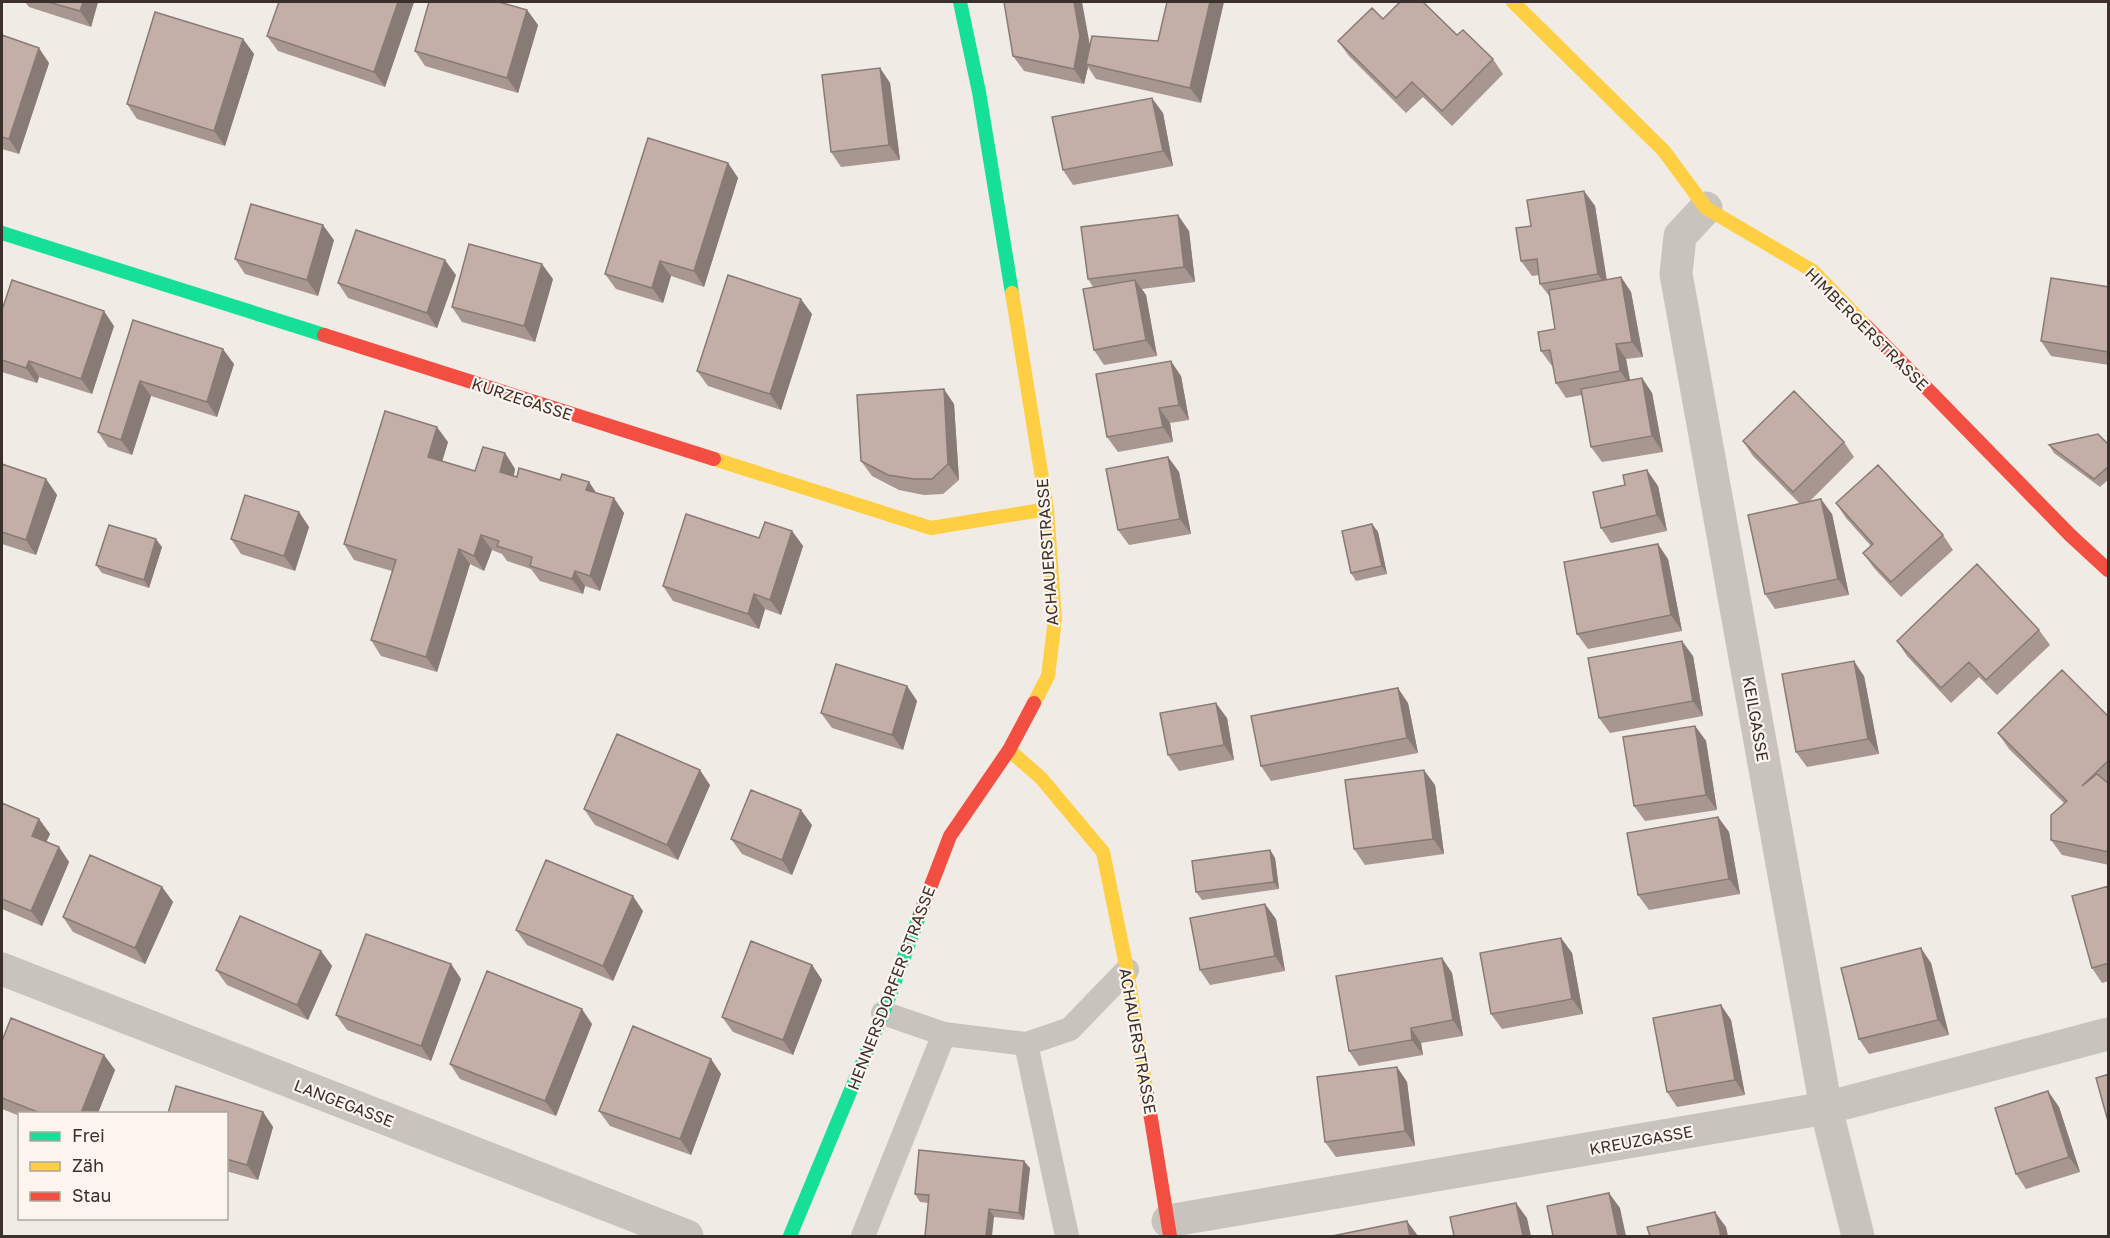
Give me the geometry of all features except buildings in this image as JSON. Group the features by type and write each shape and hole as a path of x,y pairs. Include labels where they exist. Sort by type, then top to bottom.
{"street":[{"name":"ACHAUERSTRASSE","path":"960,2 980,92 1047,509 1055,619 1048,676 1009,750 1041,778 1103,852 1126,970 1169,1229"},
{"name":"HIMBERGERSTRASSE","path":"1513,2 1664,151 1706,208 1813,271 2070,535 2109,570"},
{"name":"KEILGASSE","path":"1706,208 1680,236 1676,274 1826,1108 1858,1236"},
{"name":"KURZEGASSE","path":"2,233 931,528 1047,509"},
{"name":"HENNERSDORFER STRASSE","path":"790,1236 883,1012 950,836 1009,750"},
{"name":"LANGEGASSE","path":"2,969 687,1236"},
{"name":"KREUZGASSE","path":"1169,1229 1826,1108 2109,1034"}],"lane":[{"path":"883,1012 944,1034 1026,1044 1070,1029 1126,970"},
{"path":"863,1236 944,1034"},
{"path":"1026,1044 1067,1236"}],"traffic: fast":[{"path":"960,2 979,92 1012,293"},
{"path":"2,233 324,335"},
{"path":"790,1236 883,1013 920,914"}],"traffic: slow":[{"path":"1513,2 1664,151 1706,208 1813,271 1866,326"},
{"path":"1012,293 1047,509 1055,619 1048,676 1034,703"},
{"path":"714,459 931,528 1047,509"},
{"path":"1009,750 1041,778 1103,852 1127,970 1147,1094"}],"traffic: jam":[{"path":"1866,326 2070,535 2108,570"},
{"path":"324,335 714,459"},
{"path":"920,914 950,836 1009,750 1034,703"},
{"path":"1147,1094 1170,1236"}]}
